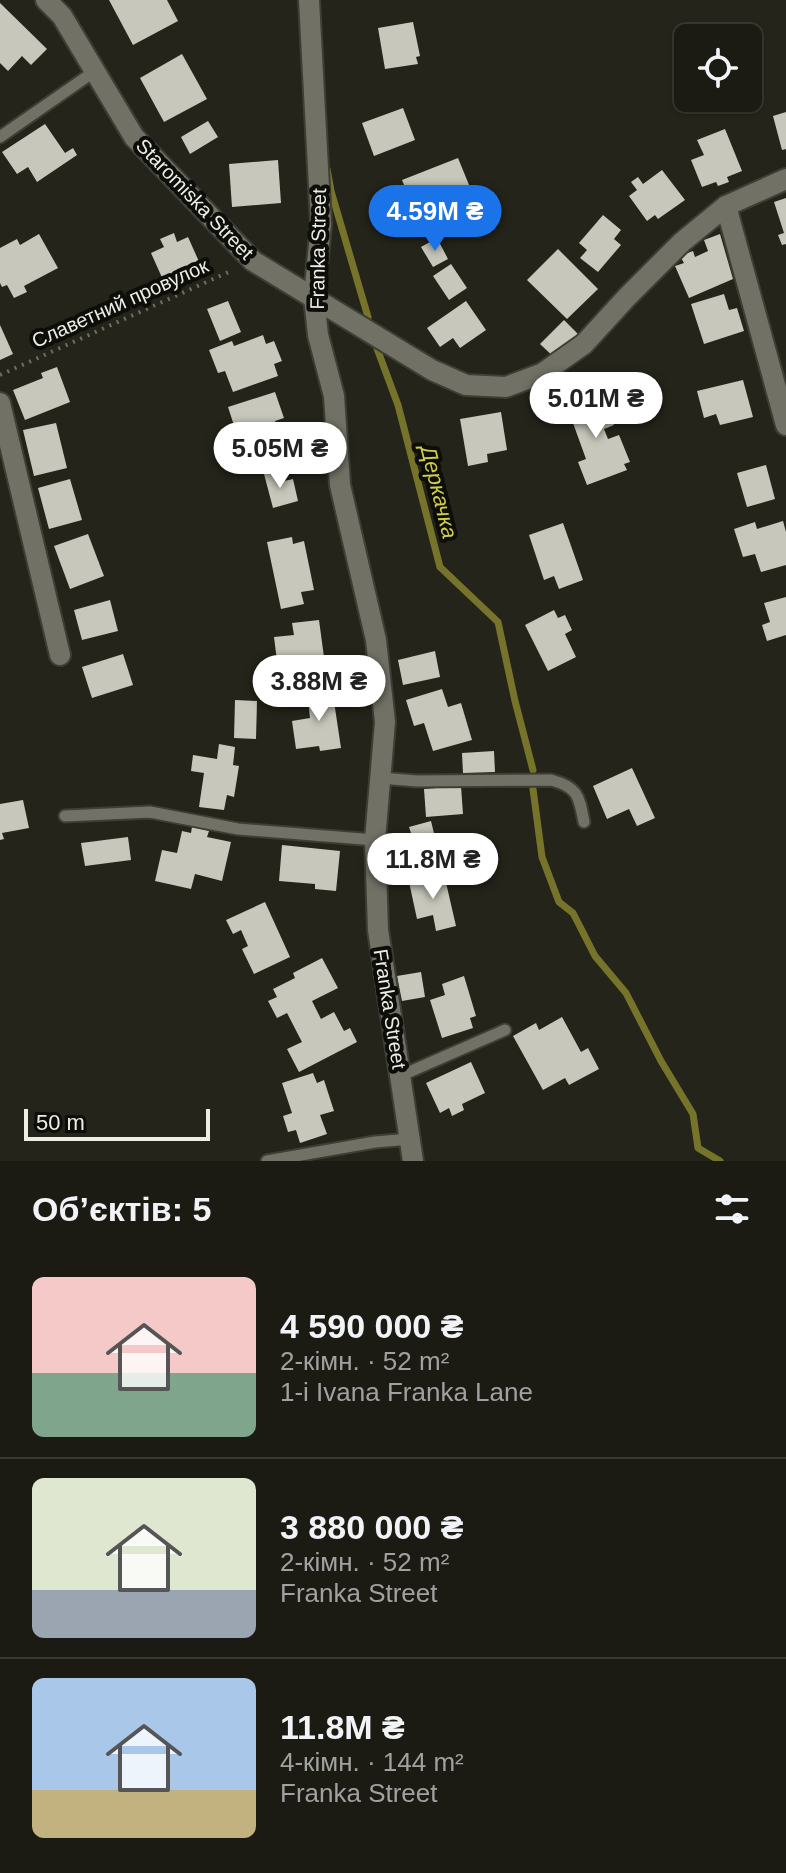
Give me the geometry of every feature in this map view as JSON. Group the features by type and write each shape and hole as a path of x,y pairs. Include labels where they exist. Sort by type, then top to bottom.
{"street":[{"name":"Staromiska Street","path":"46,0 62,16 134,137 253,261 432,370 466,385 506,387 543,373 584,344 682,242 726,206 786,179"},
{"name":"Franka Street","path":"309,0 321,224 314,297 318,335 334,396 340,485 376,640 385,722 375,840 378,930 413,1161"},
{"path":"726,206 786,425"},
{"path":"0,403 60,655"}],"lane":[{"path":"0,137 95,71"},
{"path":"381,778 417,781 551,780 569,785 579,799 584,822"},
{"path":"65,816 150,812 238,829 375,840"},
{"path":"400,1076 505,1030"},
{"path":"267,1161 410,1139"}],"path":[{"name":"Славетний провулок","path":"0,375 253,261"}],"building":[{"path":"109,0 167,0 178,21 133,45"},
{"path":"0,3 47,49 31,65 22,56 8,71 0,63"},
{"path":"413,22 420,56 416,57 418,64 385,69 378,28"},
{"path":"182,54 207,99 164,122 140,78"},
{"path":"403,108 415,140 374,156 362,123"},
{"path":"786,112 786,149 782,150 773,116"},
{"path":"208,121 218,137 190,154 181,137"},
{"path":"45,124 65,153 73,148 77,155 37,182 28,167 17,174 2,152"},
{"path":"725,129 742,171 727,177 729,182 702,187 691,160 704,155 697,140"},
{"path":"458,158 476,202 420,224 402,180"},
{"path":"278,160 281,203 232,207 229,164"},
{"path":"662,170 685,200 658,219 655,215 647,221 629,196 637,190 631,182 638,177 643,184"},
{"path":"786,198 786,244 782,245 778,235 784,233 774,202"},
{"path":"603,215 621,230 614,239 621,245 598,272 580,258 587,250 579,243"},
{"path":"174,233 177,242 188,237 201,266 164,282 151,253 164,247 160,239"},
{"path":"39,234 58,268 24,286 27,292 14,298 7,285 2,287 0,283 0,248 17,239 20,245"},
{"path":"720,234 733,279 689,298 675,266 684,263 680,256 693,251 695,257 708,251 704,240"},
{"path":"437,238 448,259 433,267 421,247"},
{"path":"558,249 598,289 567,319 527,280"},
{"path":"451,264 467,288 449,300 433,276"},
{"path":"724,294 729,310 737,308 744,331 704,344 691,304"},
{"path":"228,301 241,332 220,341 207,309"},
{"path":"466,301 486,330 460,348 453,338 440,347 427,328"},
{"path":"564,320 580,336 557,360 540,344"},
{"path":"0,325 13,354 0,360"},
{"path":"263,335 266,344 274,341 282,361 274,364 278,376 233,392 225,371 218,373 209,350 232,341 234,346"},
{"path":"57,367 70,402 25,420 13,390 43,378 41,373"},
{"path":"743,380 753,417 720,425 716,414 704,418 697,391"},
{"path":"590,391 599,415 609,411 614,425 604,429 608,439 619,435 630,462 624,464 627,470 587,485 578,462 586,459 565,401"},
{"path":"275,392 284,418 275,421 285,452 270,457 271,463 258,467 256,461 238,466 234,452 242,450 228,407"},
{"path":"501,412 507,450 487,454 488,462 468,466 460,419"},
{"path":"56,423 67,468 34,476 23,430"},
{"path":"766,465 775,499 747,507 737,473"},
{"path":"278,471 280,482 293,479 298,501 273,508 264,474"},
{"path":"70,479 82,520 49,529 38,488"},
{"path":"783,521 786,565 761,572 755,554 743,557 734,529 755,522 757,529"},
{"path":"563,523 583,580 559,589 554,576 544,580 529,535"},
{"path":"88,534 104,576 70,589 54,546"},
{"path":"292,537 293,544 304,541 314,590 301,592 304,604 281,609 267,542"},
{"path":"786,597 786,635 767,641 762,625 770,622 764,603"},
{"path":"110,600 118,631 82,640 74,610"},
{"path":"554,610 558,618 565,615 572,630 565,634 576,657 548,671 525,625"},
{"path":"319,620 326,672 306,675 305,665 288,667 287,659 277,661 274,637 294,635 292,623"},
{"path":"435,651 440,677 403,685 398,660"},
{"path":"123,654 133,685 92,698 82,667"},
{"path":"332,688 341,748 320,751 319,746 296,749 292,721 310,718 307,692"},
{"path":"442,689 448,707 461,703 472,740 433,751 424,723 414,726 406,700"},
{"path":"235,700 257,701 256,739 234,738"},
{"path":"219,744 235,747 233,765 239,766 234,797 227,795 224,810 199,807 204,773 191,771 193,755 217,759"},
{"path":"494,751 495,772 463,773 462,753"},
{"path":"632,768 655,818 637,826 629,809 607,819 593,786"},
{"path":"461,786 463,814 426,817 424,789"},
{"path":"23,800 29,828 2,833 4,839 0,840 0,804"},
{"path":"431,821 442,866 401,876 391,838 411,833 409,827"},
{"path":"192,827 209,831 207,837 231,842 222,881 195,874 191,889 155,881 162,850 177,853 182,831 191,833"},
{"path":"128,837 131,860 85,866 81,843"},
{"path":"282,845 340,851 336,891 315,889 315,884 279,881"},
{"path":"444,874 456,926 436,931 433,915 417,919 409,882"},
{"path":"265,902 290,957 254,974 242,949 248,946 241,930 233,934 226,920"},
{"path":"322,958 338,988 312,1001 321,1019 334,1012 344,1031 350,1028 357,1042 299,1072 287,1049 302,1042 287,1013 277,1018 268,1001 277,997 273,989 295,978 293,973"},
{"path":"421,972 425,997 402,1001 397,976"},
{"path":"464,976 476,1016 470,1018 473,1028 442,1038 430,1000 445,995 442,984"},
{"path":"562,1017 581,1052 588,1048 599,1069 569,1085 565,1078 543,1090 513,1036 536,1023 539,1030"},
{"path":"471,1062 485,1093 462,1104 464,1110 452,1116 449,1108 440,1113 426,1083"},
{"path":"313,1073 317,1083 324,1080 334,1111 320,1115 327,1134 300,1143 296,1130 288,1132 283,1116 292,1113 282,1083"}],"waterway":[{"name":"Деркачка","path":"327,169 368,317"},
{"name":"Деркачка","path":"375,343 398,405 440,567 498,622 533,770"},
{"name":"Деркачка","path":"533,789 542,857 559,902 573,913 595,956 626,993 693,1114 698,1148 720,1161"}]}
